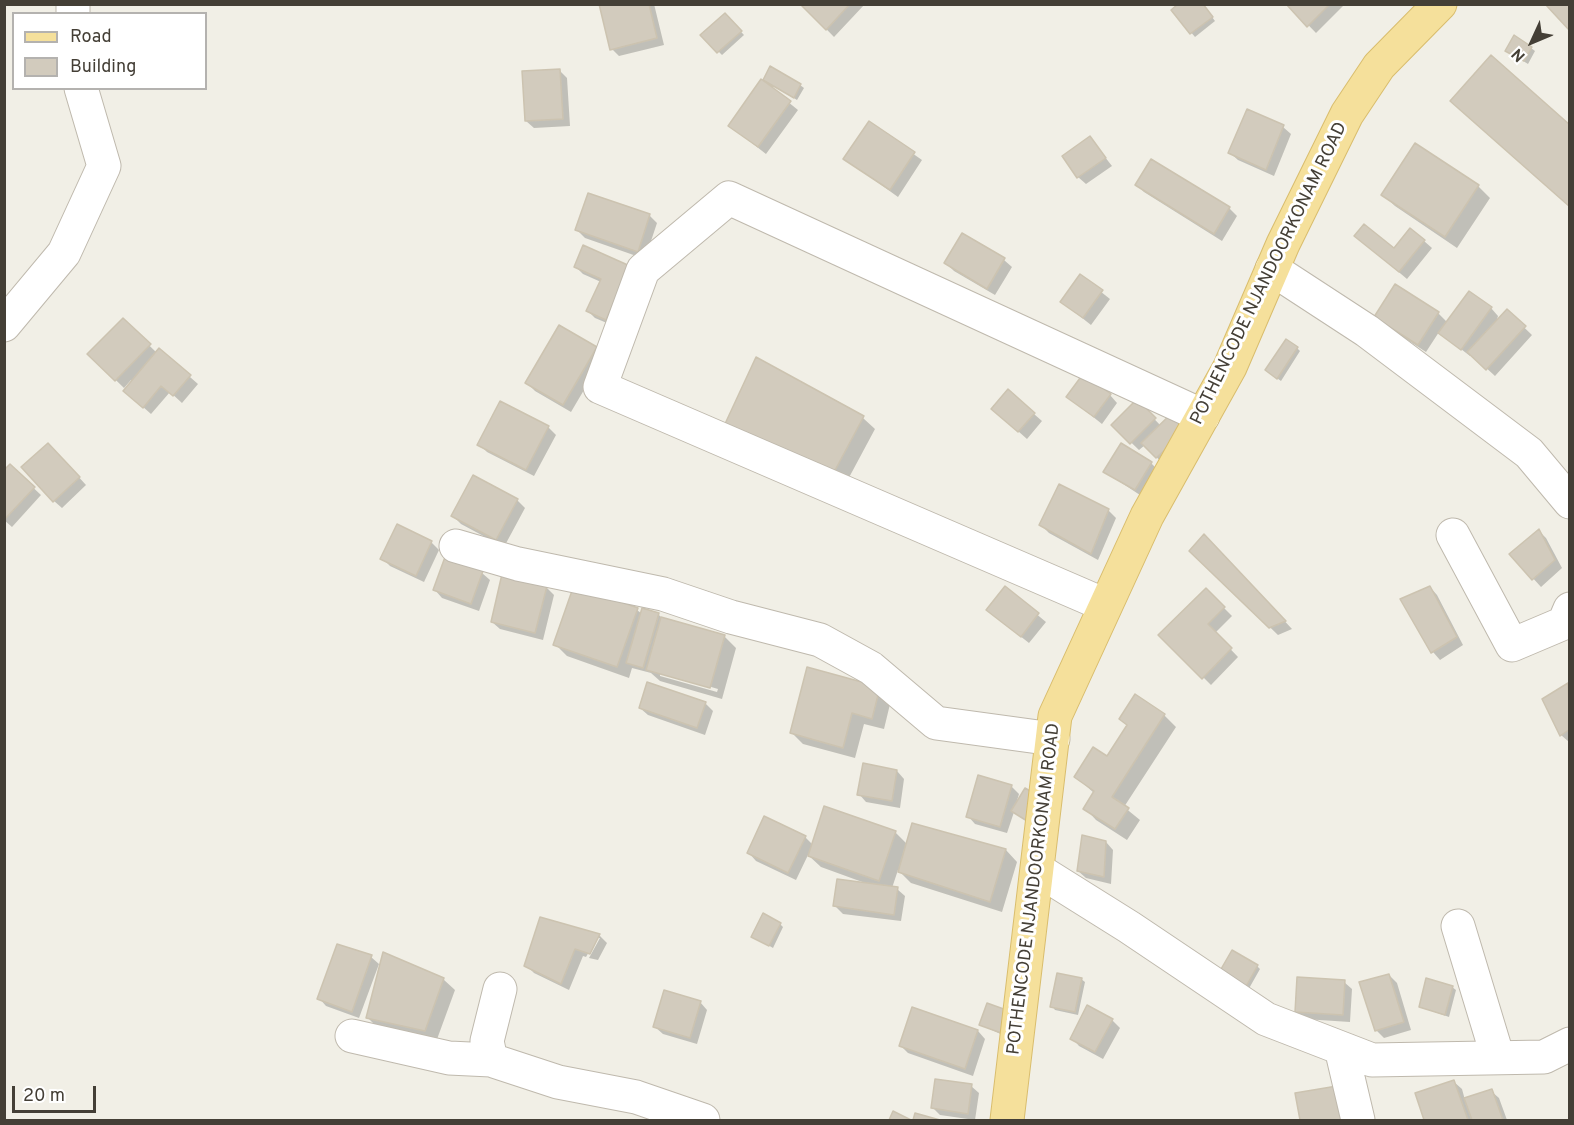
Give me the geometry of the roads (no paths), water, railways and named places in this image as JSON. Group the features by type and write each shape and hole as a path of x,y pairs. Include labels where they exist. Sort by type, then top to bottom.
{"main road":[{"name":"POTHENCODE NJANDOORKONAM ROAD","path":"1007,1120 1055,716 1147,516 1230,367 1272,269 1347,114 1379,66 1440,4"}],"street":[{"path":"4,325 64,252 104,165 82,90"},
{"path":"1106,605 600,387 643,270 729,198 1203,417"},
{"path":"1272,269 1367,331 1529,453 1569,502"},
{"path":"1453,535 1512,645 1564,622 1569,609"},
{"path":"456,546 518,564 663,594 731,617 820,640 872,668 936,723 1053,740"},
{"path":"1038,870 1129,927 1266,1019 1372,1060 1544,1057 1569,1044"},
{"path":"1458,926 1498,1058"},
{"path":"491,1060 487,1041 500,989"},
{"path":"352,1036 449,1058 491,1060 558,1082 636,1097 703,1120"},
{"path":"1341,1048 1358,1120"}]}
